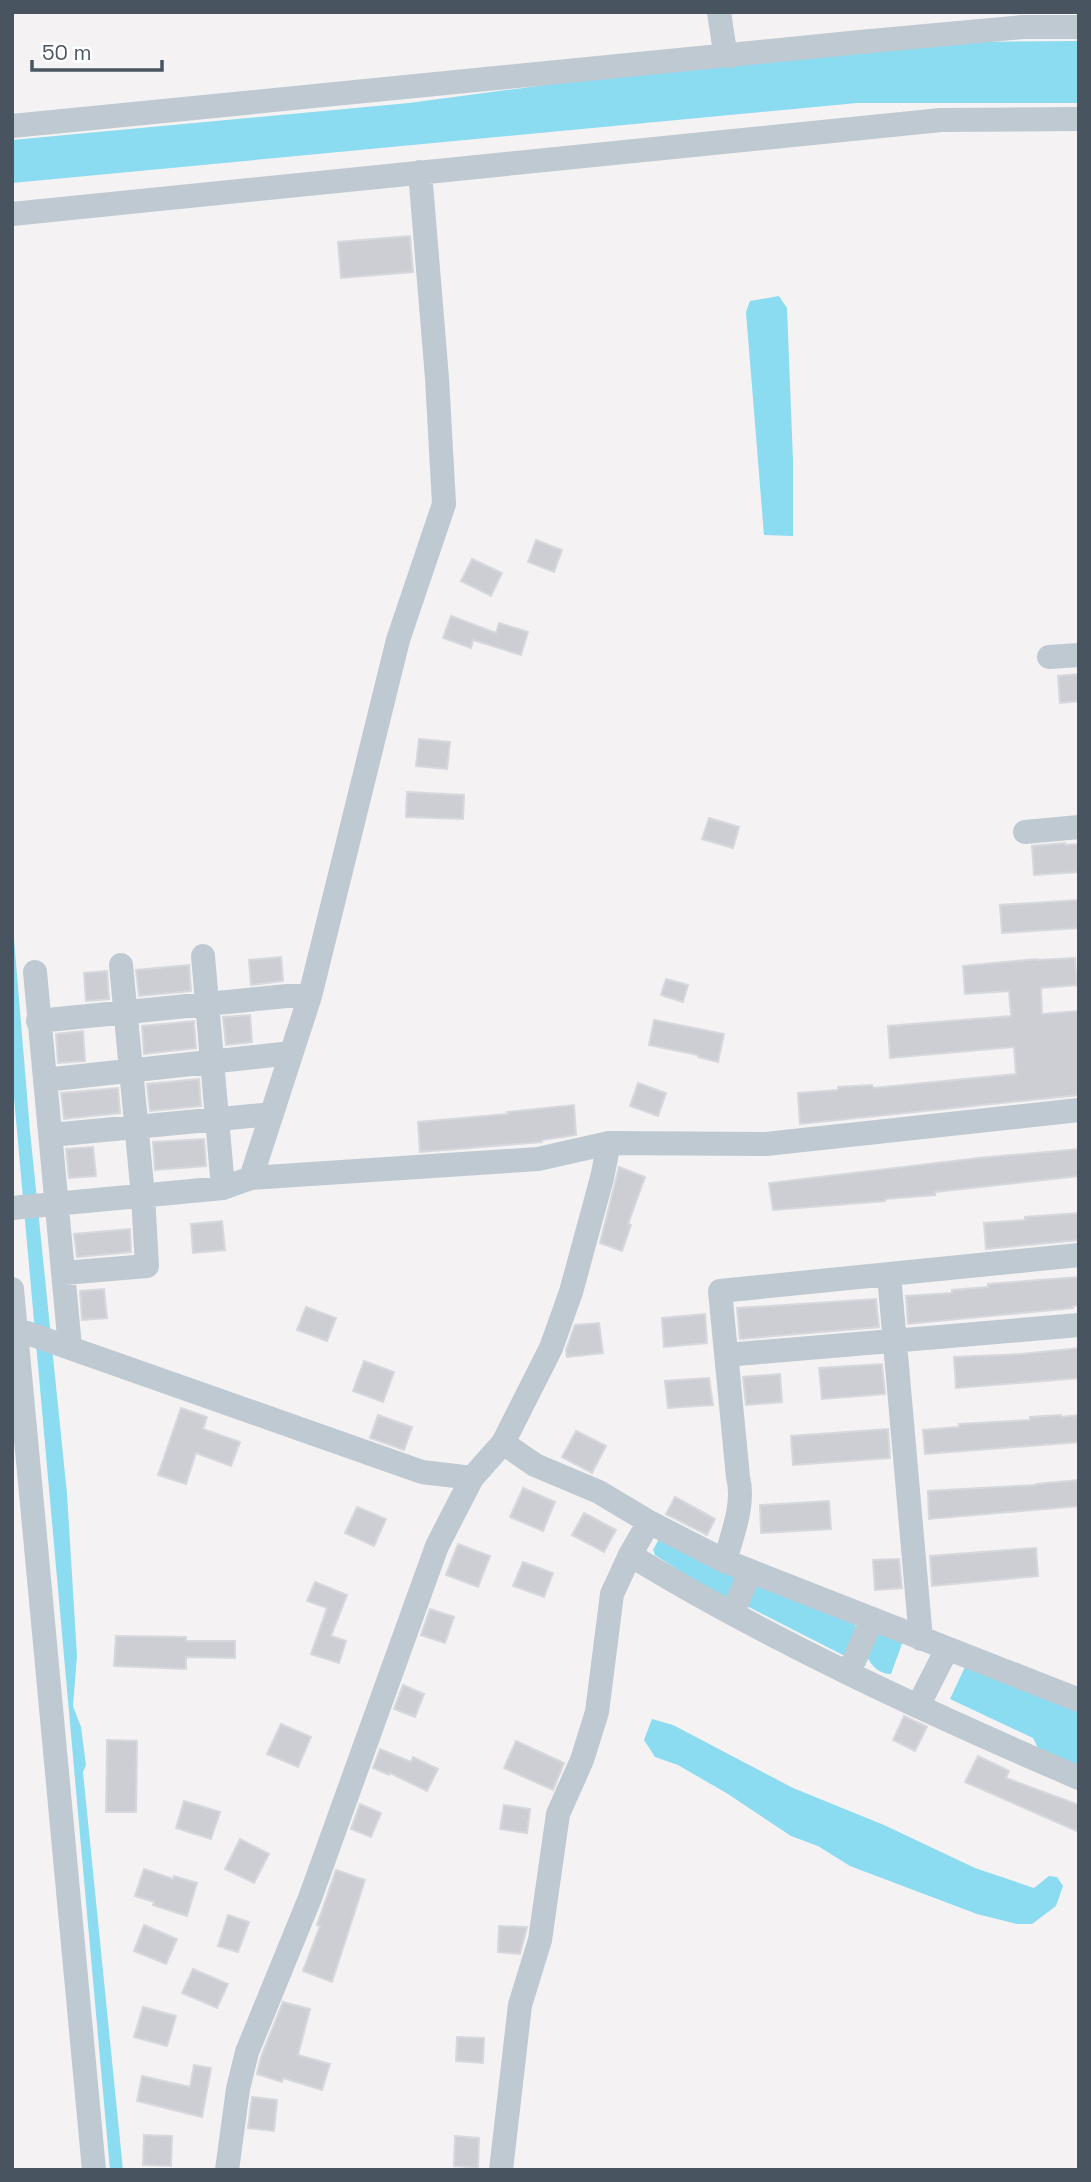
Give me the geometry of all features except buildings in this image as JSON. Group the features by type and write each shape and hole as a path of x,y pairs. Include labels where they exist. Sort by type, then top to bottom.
{"street":[{"path":"719,12 725,52 730,55"},
{"path":"12,126 1023,27 1079,27"},
{"path":"12,214 941,120 1079,119"},
{"path":"251,1178 310,996 398,640 444,504 438,378 420,172"},
{"path":"1049,657 1079,654"},
{"path":"1025,832 1079,827"},
{"path":"203,956 223,1188"},
{"path":"64,1273 147,1266 121,965"},
{"path":"35,972 51,1135 32,1206 64,1273 64,1344"},
{"path":"38,1021 310,996"},
{"path":"44,1080 291,1053"},
{"path":"32,1206 223,1188 251,1178 538,1159 609,1143 766,1144 1079,1110"},
{"path":"51,1135 272,1114"},
{"path":"227,2170 238,2089 247,2052 310,1898 437,1546 472,1478 503,1443 551,1348 571,1292 609,1143"},
{"path":"725,1561 741,1488 720,1291 1079,1255"},
{"path":"888,1275 921,1639"},
{"path":"12,1289 24,1331 94,2170"},
{"path":"726,1355 1079,1325"},
{"path":"24,1331 422,1472 472,1478"},
{"path":"503,1443 535,1465 599,1492 649,1522 725,1561 1079,1700"},
{"path":"501,2170 520,2005 540,1940 558,1814 582,1760 597,1712 612,1594 649,1522"},
{"path":"630,1555 700,1598 846,1672 1079,1778"},
{"path":"733,1613 750,1571"},
{"path":"846,1672 854,1661 872,1619"},
{"path":"918,1706 947,1649"}],"water":[{"path":"1079,41 1079,103 857,103 12,183 12,140 409,103 560,83 956,42"},
{"path":"779,296 787,308 793,536 764,535 746,312 750,301"},
{"path":"12,915 30,1131 67,1494 77,1656 73,1706 81,1727 86,1765 83,1772 123,2170 110,2170 12,1075"},
{"path":"660,1537 740,1577 725,1600 655,1555 653,1550"},
{"path":"761,1584 853,1621 858,1631 845,1656 747,1606 753,1586"},
{"path":"883,1634 903,1641 891,1674 876,1669 867,1657 874,1635"},
{"path":"965,1667 1079,1711 1079,1771 1040,1752 1033,1738 950,1699"},
{"path":"652,1719 673,1725 793,1788 884,1825 975,1868 1034,1888 1049,1876 1057,1877 1063,1886 1056,1906 1032,1924 1017,1924 977,1914 850,1866 818,1846 791,1836 678,1765 655,1757 644,1740"}]}
